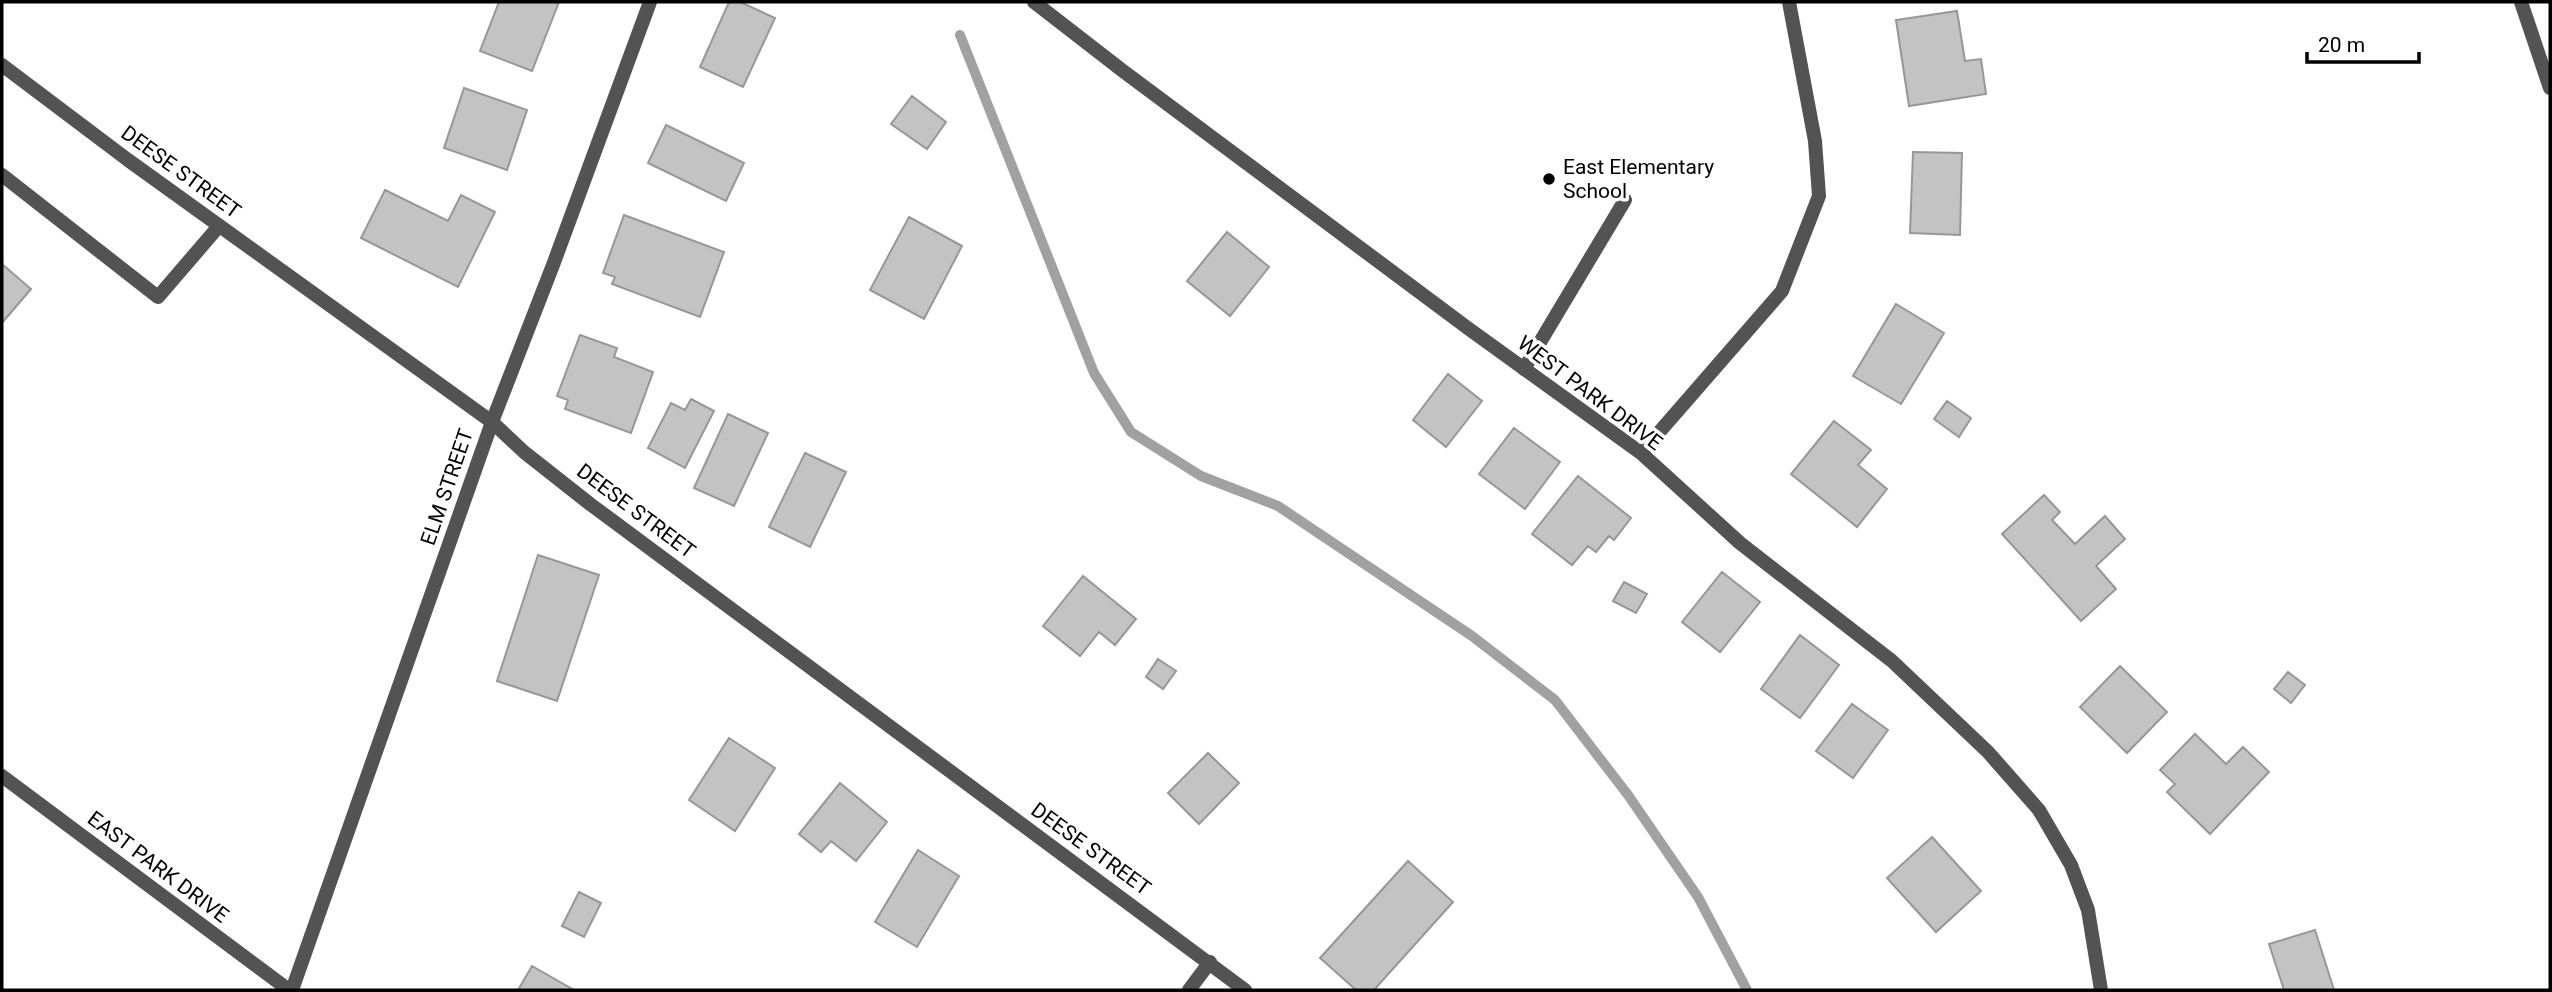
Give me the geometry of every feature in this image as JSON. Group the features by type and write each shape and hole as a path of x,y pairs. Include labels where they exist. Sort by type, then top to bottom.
{"street":[{"name":"ELM STREET","path":"290,990 492,422 650,2"},
{"name":"WEST PARK DRIVE","path":"1034,2 1524,369 1641,453 1740,542 1892,661 1988,752 2039,810 2071,865 2088,910 2101,990"},
{"path":"1641,453 1782,291 1819,196 1815,141 1789,2"},
{"path":"2521,2 2550,88"},
{"name":"DEESE STREET","path":"2,65 219,226 492,422 524,452 590,504 1245,990"},
{"path":"2,175 158,297 219,226"},
{"path":"1524,369 1625,200"},
{"name":"EAST PARK DRIVE","path":"2,776 290,990"},
{"path":"1189,990 1210,962"}],"building":[{"path":"499,2 559,2 532,71 480,51"},
{"path":"729,2 740,2 775,18 743,87 700,67"},
{"path":"1957,11 1965,61 1981,59 1986,94 1909,106 1896,20"},
{"path":"464,88 527,110 507,170 444,148"},
{"path":"912,96 946,122 927,149 891,124"},
{"path":"666,125 744,163 726,201 648,163"},
{"path":"1913,152 1962,153 1960,235 1910,233"},
{"path":"385,190 448,221 461,195 495,212 458,287 361,238"},
{"path":"624,215 724,252 700,317 612,284 615,277 603,273"},
{"path":"909,217 962,246 924,319 870,290"},
{"path":"1227,232 1269,267 1230,316 1187,281"},
{"path":"2,264 31,289 2,323"},
{"path":"1896,304 1944,333 1901,404 1853,376"},
{"path":"580,335 617,348 614,357 653,372 631,433 565,409 568,400 557,396"},
{"path":"1448,374 1482,401 1446,447 1413,420"},
{"path":"691,399 714,411 685,468 648,448 671,403 685,410"},
{"path":"1947,401 1971,418 1959,437 1934,419"},
{"path":"728,414 768,433 734,506 694,488"},
{"path":"1834,421 1871,450 1858,465 1887,489 1857,527 1791,474"},
{"path":"1514,428 1560,462 1525,509 1479,474"},
{"path":"805,453 846,472 810,547 769,527"},
{"path":"1578,476 1631,518 1614,540 1609,536 1596,552 1588,546 1572,565 1532,534"},
{"path":"2044,495 2060,512 2052,520 2075,544 2105,516 2125,539 2096,566 2116,589 2081,621 2002,534"},
{"path":"538,555 599,575 557,701 497,681"},
{"path":"1722,572 1760,602 1720,652 1682,622"},
{"path":"1083,576 1136,619 1115,645 1099,632 1080,656 1043,626"},
{"path":"1624,582 1647,594 1636,613 1613,601"},
{"path":"1800,635 1839,665 1800,718 1761,689"},
{"path":"1158,659 1176,671 1163,689 1146,677"},
{"path":"2120,666 2167,712 2127,753 2080,707"},
{"path":"2288,672 2305,685 2291,703 2274,689"},
{"path":"1852,704 1888,730 1853,778 1816,751"},
{"path":"2195,734 2226,764 2243,747 2269,772 2210,834 2167,792 2175,784 2160,770"},
{"path":"729,738 775,768 735,831 689,800"},
{"path":"1208,753 1239,783 1199,824 1168,793"},
{"path":"840,783 887,822 856,861 831,841 821,852 799,834"},
{"path":"1932,837 1981,891 1936,932 1887,878"},
{"path":"918,850 959,876 917,947 875,922"},
{"path":"1408,861 1453,902 1374,990 1356,990 1320,958"},
{"path":"579,892 601,903 584,937 562,926"},
{"path":"2315,930 2334,990 2284,990 2269,944"},
{"path":"532,966 574,990 518,990"}],"waterway":[{"path":"960,35 1094,373 1131,432 1201,476 1278,506 1472,636 1555,700 1628,795 1698,897 1747,990"}],"place":[{"name":"East Elementary School","path":"1549,179"}]}
